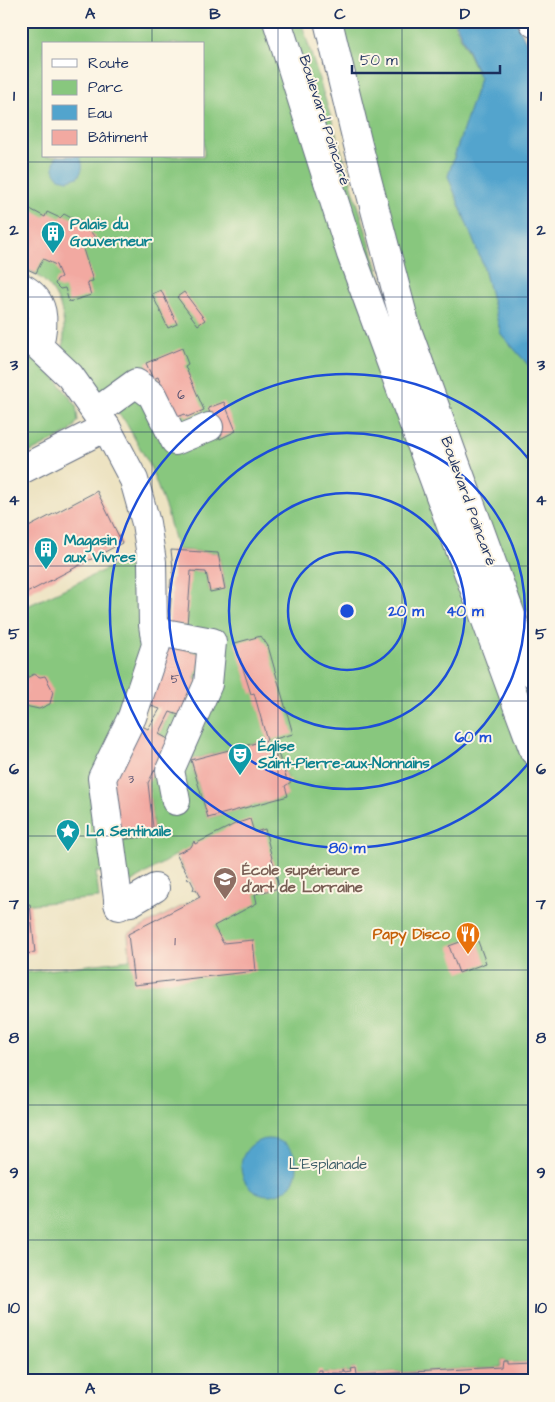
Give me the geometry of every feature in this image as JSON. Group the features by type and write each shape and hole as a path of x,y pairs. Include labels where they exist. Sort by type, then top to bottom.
{"street":[{"path":"276,21 351,254 534,751"},
{"name":"Boulevard Poincaré","path":"294,21 365,244 406,327"},
{"name":"Boulevard Poincaré","path":"328,21 358,145 406,327 507,606 534,674"},
{"path":"21,287 32,293 38,300 42,310 43,330 30,338 70,376 101,419 134,480 146,523 152,562 156,645 132,717 102,778 118,905 131,902 155,888"},
{"path":"21,470 101,419 136,383 152,395 175,441 209,427"},
{"path":"154,631 212,642 208,684 170,770 176,800"}],"green space":[{"name":"L'Esplanade","path":"21,21 301,21 400,341 534,681 534,1362 506,1363 506,1360 502,1360 501,1367 357,1375 355,1368 351,1369 352,1372 318,1374 316,1381 21,1381 21,973 130,960 128,934 200,897 196,890 193,890 194,887 190,879 188,880 188,876 184,868 182,869 179,858 176,855 123,887 118,840 154,836 148,783 170,740 159,734 170,712 184,717 197,680 194,679 203,655 166,642 191,571 206,572 210,592 225,588 218,553 177,550 167,512 150,466 125,421 62,355 64,328 60,304 47,284 37,275 25,268 24,270 21,269","holes":["271,740 275,753 278,753 287,780 285,786 287,796 208,818 191,760"]},
{"path":"335,21 453,21 480,78 448,176 483,265 501,334 531,368 534,384 534,404 530,409 534,438 534,608 519,613 422,340"},
{"path":"21,346 55,378 76,405 78,421 70,432 21,457"},
{"path":"130,558 144,559 150,642 108,873 96,872 99,898 21,905 21,609"}],"water":[{"path":"455,21 516,21 534,58 534,384 531,368 501,334 483,265 448,176 480,78"},
{"path":"56,158 80,158 82,162 81,172 78,177 68,180 59,178 55,173 54,162"},
{"path":"269,1139 280,1141 289,1147 295,1156 297,1167 295,1178 289,1187 280,1193 269,1195 258,1193 249,1187 243,1178 241,1167 243,1156 249,1147 258,1141"}],"building":[{"name":"Palais du Gouverneur","path":"28,208 45,217 47,212 60,218 64,214 77,221 79,219 96,238 83,249 93,281 87,282 91,295 69,302 65,288 60,289 55,284 57,279 61,277 56,265 43,259 36,273 25,268 24,270 21,269 21,211 25,213"},
{"path":"161,290 177,324 168,328 152,294"},
{"path":"184,292 205,320 198,325 177,297"},
{"path":"182,348 188,364 185,366 204,410 187,417 185,414 175,418 158,377 153,379 146,363"},
{"path":"224,402 236,431 220,439 208,408"},
{"name":"Magasin aux Vivres","path":"97,491 122,543 21,596 21,531"},
{"path":"171,550 218,553 225,589 210,592 206,572 191,571 187,626 169,624 172,588 170,588 171,579 173,578"},
{"name":"Église Saint-Pierre-aux-Nonnains","path":"261,636 268,646 293,734 271,740 275,753 278,753 287,780 290,779 291,782 285,786 288,796 208,818 191,760 267,740 254,693 251,694 235,643"},
{"path":"166,642 203,655 194,679 198,680 184,717 170,712 159,734 170,740 148,783 154,836 118,840 111,776 136,723 148,729 160,709 145,704"},
{"path":"34,674 40,677 45,676 53,691 50,704 39,709 25,706 21,709 21,681"},
{"name":"École supérieure d'art de Lorraine","path":"250,819 255,832 265,829 279,888 255,894 257,903 214,926 223,943 253,940 256,971 134,985 128,934 200,897 196,890 193,890 194,887 190,879 188,880 188,876 176,854 191,847 194,841 195,844 235,824"},
{"path":"30,904 35,953 21,954 21,905"},
{"name":"Papy Disco","path":"476,936 486,963 459,973 449,946"},
{"path":"502,1360 506,1360 506,1363 534,1362 534,1381 316,1381 318,1370 322,1370 322,1374 328,1374 328,1372 344,1373 344,1370 346,1373 352,1372 351,1369 356,1368 357,1375 501,1367"}],"place":[{"name":"Palais du Gouverneur","path":"53,254"},
{"name":"Magasin aux Vivres","path":"46,570"},
{"name":"Église Saint-Pierre-aux-Nonnains","path":"240,776"},
{"name":"La Sentinaile","path":"68,852"},
{"name":"École supérieure d'art de Lorraine","path":"225,900"},
{"name":"Papy Disco","path":"468,955"}]}
